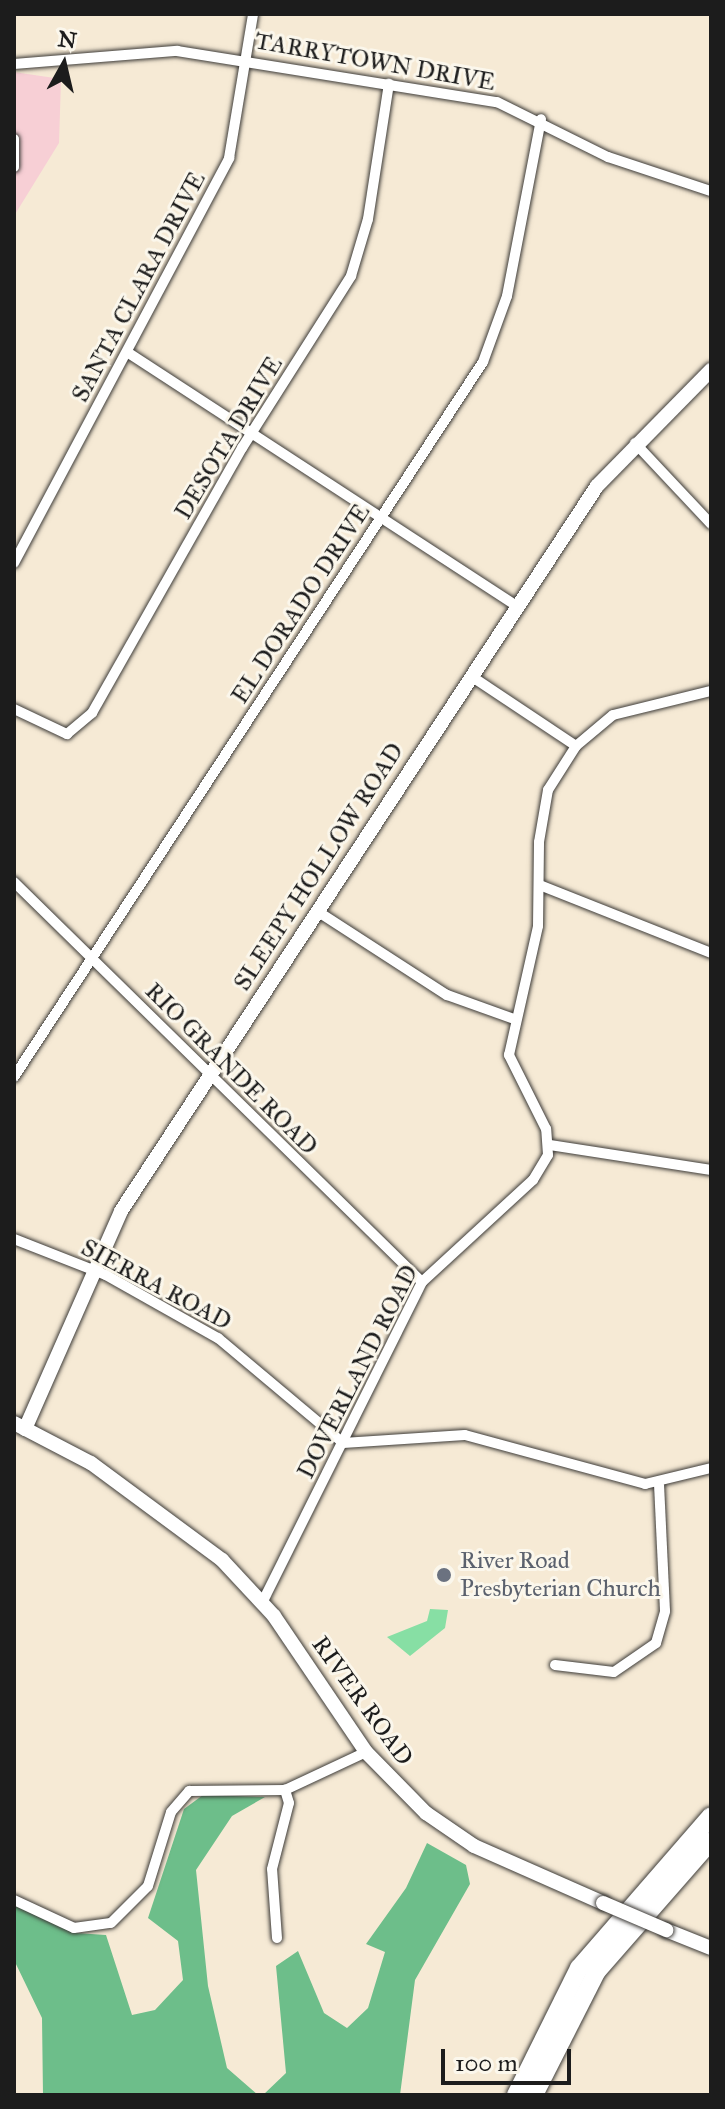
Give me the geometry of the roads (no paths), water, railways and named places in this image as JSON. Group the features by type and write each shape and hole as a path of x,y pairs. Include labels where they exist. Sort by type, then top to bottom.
{"highway":[{"path":"516,2095 579,1968 711,1816"},
{"path":"534,2095 597,1971 711,1841"}],"street":[{"name":"SANTA CLARA DRIVE","path":"14,563 229,158 253,14"},
{"name":"TARRYTOWN DRIVE","path":"14,64 155,51 247,60 497,102 541,119 608,157 711,191"},
{"name":"DESOTA DRIVE","path":"14,709 61,733 84,725 252,433 351,276 368,219 389,84"},
{"name":"EL DORADO DRIVE","path":"14,1077 491,346 513,273 541,119"},
{"path":"14,139 14,167"},
{"path":"127,352 516,606"},
{"name":"SLEEPY HOLLOW ROAD","path":"20,1426 92,1269 209,1075 597,486 635,443 711,370"},
{"path":"635,443 711,524"},
{"path":"471,676 576,746"},
{"path":"711,691 625,708 576,746 544,802 542,886 514,1019 511,1067 550,1145 711,1170"},
{"name":"RIO GRANDE ROAD","path":"14,882 422,1282"},
{"path":"542,886 711,953"},
{"path":"317,911 447,995 514,1019"},
{"name":"DOVERLAND ROAD","path":"262,1603 422,1282 537,1177 550,1145"},
{"name":"SIERRA ROAD","path":"14,1239 92,1269 218,1338 343,1443"},
{"name":"RIVER ROAD","path":"20,1426 141,1496 262,1603 366,1752 452,1833 603,1903 711,1948"},
{"path":"343,1443 465,1435 659,1485 711,1468"},
{"path":"555,1665 614,1672 656,1643 665,1611 659,1485"},
{"path":"14,1900 66,1926 104,1926 132,1909 148,1886 183,1796 209,1786 285,1790 366,1752"},
{"path":"277,1938 272,1869 289,1803 285,1790"}],"place":[{"name":"River Road Presbyterian Church","path":"444,1575"}]}
